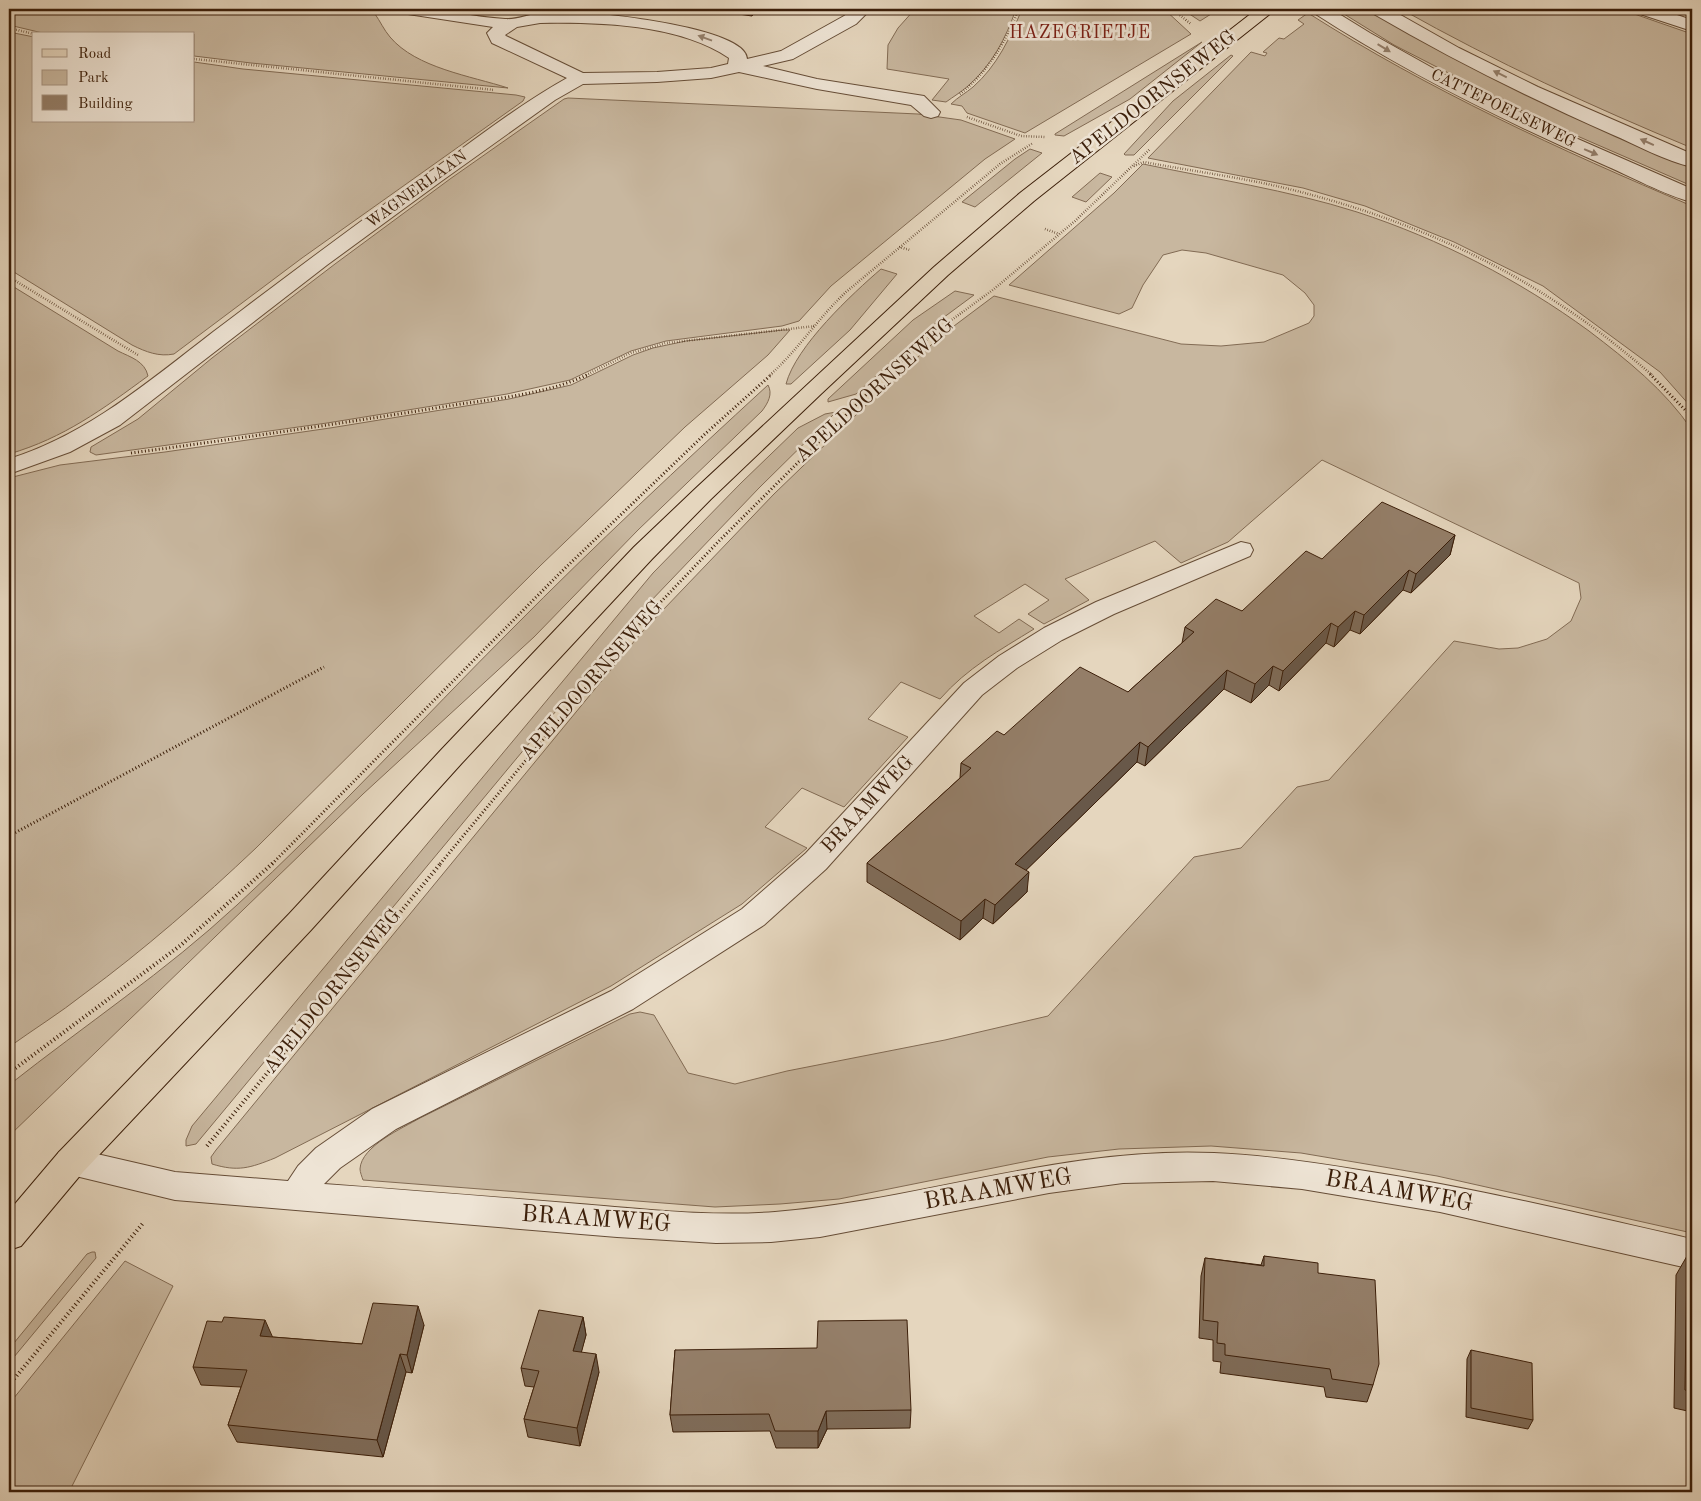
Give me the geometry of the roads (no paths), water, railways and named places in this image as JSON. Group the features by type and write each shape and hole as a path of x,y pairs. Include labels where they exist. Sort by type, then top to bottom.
{"main road":[{"name":"APELDOORNSEWEG","path":"9,1235 71,1162 300,922 451,757 643,553 814,388 941,271 1027,197 1267,9"}],"street":[{"path":"408,9 504,24 535,14 568,12 675,27 730,49 738,56 737,66 817,84 917,100 935,112"},
{"name":"WAGNERLAAN","path":"9,467 53,452 90,434 112,420 327,255 548,96 579,79 657,77 711,73 787,55 850,20 863,9"},
{"name":"CATTEPOELSEWEG","path":"1320,9 1400,58 1492,105 1572,144 1692,196"},
{"name":"CATTEPOELSEWEG","path":"1378,9 1433,40 1528,88 1692,161"},
{"path":"1643,9 1692,26"},
{"path":"504,24 496,33 498,39 573,74 579,79"},
{"name":"BRAAMWEG","path":"297,1196 310,1176 328,1158 384,1119 622,1000 753,917 816,861 973,689 1008,662 1053,634 1105,608 1241,550"},
{"name":"BRAAMWEG","path":"71,1162 175,1186 617,1222 716,1228 770,1227 820,1222 1049,1178 1124,1169 1213,1167 1302,1175 1440,1197 1692,1254"}],"district":[{"name":"HAZEGRIETJE","path":"1080,33"}]}
